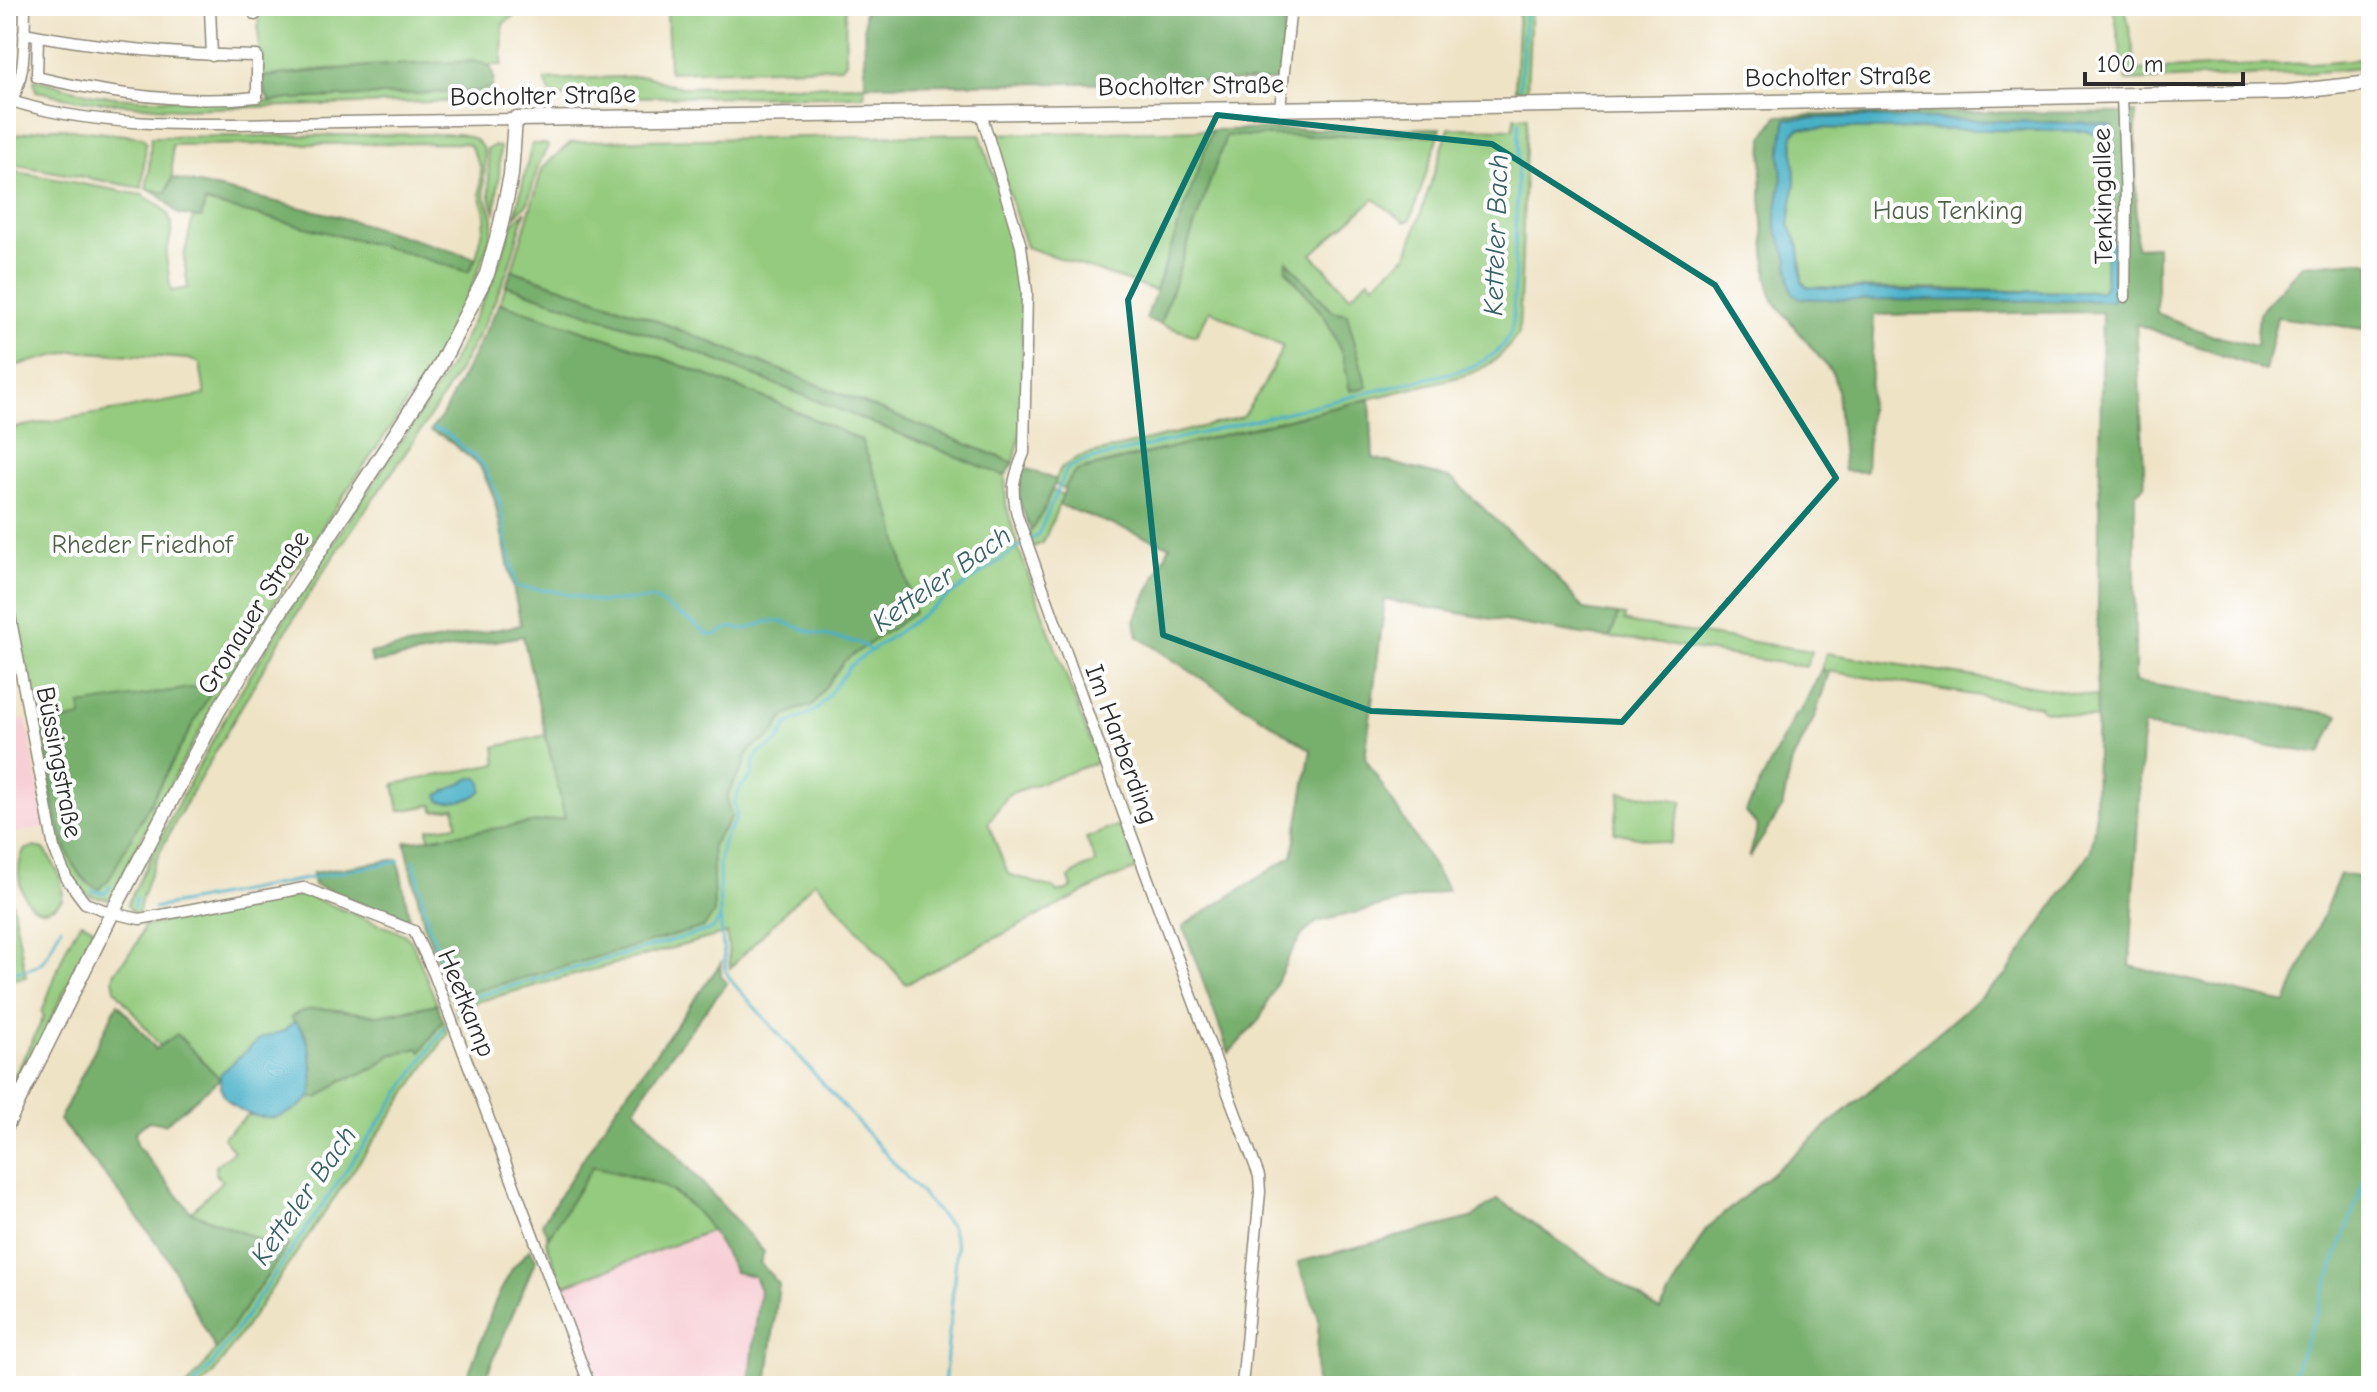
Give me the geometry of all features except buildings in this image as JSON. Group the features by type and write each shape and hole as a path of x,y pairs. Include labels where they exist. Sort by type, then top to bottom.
{"main road":[{"name":"Bocholter Straße","path":"515,119 2288,92 2371,83"},
{"name":"Gronauer Straße","path":"6,1126 112,913 218,711 438,369 487,274 511,175 515,119"}],"street":[{"path":"8,104 19,84 25,6"},
{"path":"142,6 155,7"},
{"path":"1280,108 1291,6"},
{"path":"210,8 212,56"},
{"path":"24,33 104,47 212,56 257,56 257,97 148,97 37,77 38,36"},
{"name":"Tenkingallee","path":"2122,95 2126,202 2125,297"},
{"name":"Bocholter Straße","path":"8,104 90,117 189,124 515,119"},
{"name":"Im Harberding","path":"981,113 1021,246 1027,292 1024,453 1015,474 1012,494 1023,535 1124,815 1259,1176 1242,1386"},
{"name":"Büssingstraße","path":"6,594 56,854 67,879 85,903 112,913"},
{"name":"Heetkamp","path":"112,913 140,919 304,888 414,931 434,974 590,1386"}],"highlighted area":[{"path":"1217,115 1492,144 1715,285 1836,478 1622,722 1371,711 1163,635 1128,300"}],"shaded area":[{"path":"6,651 18,720 26,719 46,827 6,835"},
{"path":"713,1230 735,1271 754,1275 760,1290 749,1386 596,1386 597,1379 563,1286"}],"green space":[{"path":"6,6 19,6 15,47 6,78"},
{"path":"258,6 845,6 846,62 841,67 669,72 667,8 519,12 503,24 502,65 324,69 261,77 263,55 259,51"},
{"path":"864,6 1287,6 1279,81 865,85"},
{"path":"1519,6 1531,6 1527,90 1515,90"},
{"path":"2113,6 2125,6 2137,70 2371,58 2371,67 2295,74 2126,81"},
{"path":"476,61 490,66 494,78 492,87 476,91 271,102 261,77 369,66"},
{"path":"646,76 681,87 865,85 864,96 565,97 550,93 545,80"},
{"path":"34,79 94,95 271,102 476,91 492,87 484,99 467,101 177,109 78,100 36,91"},
{"path":"1964,112 2136,113 2136,247 2157,246 2157,313 2211,335 2256,346 2259,313 2302,265 2371,263 2371,330 2277,317 2265,371 2136,324 2145,485 2135,494 2135,682 2339,715 2320,754 2143,726 2130,966 2286,1003 2340,874 2371,879 2371,1386 1315,1386 1319,1319 1298,1262 1471,1218 1498,1199 1660,1311 1706,1229 2006,975 2091,850 2095,818 2102,312 1874,315 1866,472 1844,471 1833,374 1773,300 1767,277 1761,197 1763,138 1777,116","holes":["1858,117 2112,126 2112,301 1801,298 1790,286 1788,259 1776,228 1782,181 1780,156 1786,119"]},
{"path":"1515,117 1527,117 1519,333 1495,360 1463,376 1086,468 1072,475 1065,489 1053,484 1061,468 1079,457 1242,417 1263,386 1283,347 1210,310 1196,336 1160,324 1225,136 1439,135 1411,219 1405,222 1374,199 1312,254 1350,296 1369,279 1374,284 1407,255 1449,128 1513,129","holes":["1287,262 1332,311 1366,387 1350,390 1343,356 1325,317 1286,270"]},
{"path":"58,128 143,137 146,142 142,188 6,163 6,137"},
{"path":"1441,128 1439,135 1226,136 1160,324 1146,319 1212,130"},
{"name":"Haus Tenking","path":"1800,128 2087,131 2102,135 2106,154 2105,286 2101,291 2084,292 1807,287 1802,281 1796,240 1789,225 1795,182 1793,134"},
{"path":"1212,130 1156,291 1026,247 990,134"},
{"name":"Rheder Friedhof","path":"459,134 470,137 482,148 484,191 493,220 482,261 467,297 430,367 291,576 237,667 110,899 87,895 68,870 52,824 8,584 6,429 205,395 200,363 188,359 74,351 6,368 6,170 142,195 159,205 168,214 172,229 166,257 171,291 188,288 184,257 193,217 201,218 205,202 397,250 468,272 476,258 486,217 480,194 481,168 470,145 463,143 172,145 172,178 166,193 146,189 151,137"},
{"path":"980,134 1016,244 1023,281 1022,426 1014,463 645,316 512,270 543,167 570,143"},
{"path":"532,144 548,146 538,166 528,203 515,216"},
{"path":"500,147 495,212 490,195 486,149"},
{"path":"172,178 333,215 476,258 468,272 397,250 205,202 201,218 178,214 164,199 148,189 166,193"},
{"path":"526,211 502,285 471,348 432,413 336,553 270,658 178,817 149,877 139,912 133,913 127,905 231,707 310,577 456,355 493,280 513,223"},
{"path":"1287,261 1332,311 1347,314 1367,387 1350,391 1343,356 1325,317 1286,269"},
{"path":"512,270 645,316 1014,463 1005,476 655,336 506,285"},
{"path":"506,285 655,336 1005,476 1006,504 1018,547 1098,762 1009,794 988,823 1008,874 1056,889 1058,893 1072,888 1069,878 1096,863 1086,838 1121,824 1137,869 1108,880 906,984 815,881 730,968 727,933 476,1002 459,1016 448,988 457,987 469,993 704,927 714,913 712,845 732,817 727,798 749,752 770,737 789,714 811,707 844,661 913,612 775,402 639,349 500,303"},
{"path":"500,303 639,349 775,402 861,440 893,519 914,613 844,661 811,707 789,714 770,737 749,752 727,798 732,816 712,845 714,913 704,927 469,993 457,987 448,988 425,928 405,842 565,818 523,636 372,663 370,653 521,625 494,497 480,466 443,436 430,431 442,416"},
{"path":"1370,399 1373,458 1452,479 1556,576 1584,610 1618,615 1610,638 1385,600 1365,758 1448,890 1317,922 1302,935 1289,956 1260,1019 1229,1053 1183,926 1292,856 1311,750 1138,637 1135,620 1170,546 1059,505 1067,483 1077,471"},
{"path":"1025,468 1056,480 1043,512 1031,531 1019,495"},
{"path":"1051,490 1063,495 1043,543 1033,547 1028,534 1043,512"},
{"path":"1618,615 1625,616 1624,621 1636,624 1812,651 1806,667 1610,638"},
{"path":"1826,653 2111,699 2114,721 1821,670"},
{"path":"1821,670 1829,672 1815,716 1792,761 1782,808 1749,858 1758,826 1745,813"},
{"path":"215,684 109,879 99,889 85,880 63,841 50,790 40,725 82,717 80,705"},
{"path":"546,735 565,819 429,839 428,829 457,825 455,808 434,811 433,805 399,811 394,784 497,764 495,747"},
{"path":"1620,792 1683,801 1670,844 1614,832"},
{"path":"33,847 44,849 61,879 62,900 51,908 40,910 32,906 21,887 20,862 24,850"},
{"path":"398,859 409,916 404,920 314,885 312,873"},
{"path":"6,869 26,977 6,980"},
{"path":"303,894 404,934 412,942 437,1004 378,1015 325,1009 292,1017 294,1022 284,1031 261,1038 222,1073 220,1079 177,1035 160,1046 115,989 115,972 137,943 144,926"},
{"path":"82,922 95,929 6,1111 6,1093 44,1017 42,1012 60,964"},
{"path":"721,963 721,976 727,983 656,1074 635,1108 764,1252 760,1263 779,1284 767,1386 749,1386 760,1290 754,1276 735,1272 698,1213 677,1194 649,1181 593,1166 548,1238 542,1223 613,1112"},
{"path":"118,1003 156,1049 177,1034 220,1079 165,1124 149,1121 135,1132 137,1145 191,1212 265,1242 288,1245 216,1350 167,1257 59,1120"},
{"path":"437,1004 443,1020 421,1052 418,1048 391,1055 375,1068 341,1081 318,1098 310,1098 313,1074 309,1047 303,1030 291,1017 312,1009 369,1015"},
{"path":"443,1020 448,1033 215,1371 201,1386 187,1386 206,1364 288,1246 265,1242 191,1212 222,1181 215,1173 216,1165 234,1151 223,1137 248,1115 272,1118 283,1115 310,1098 318,1098 340,1081 375,1068 391,1055 418,1048 421,1051"},
{"path":"592,1166 664,1186 695,1209 713,1230 563,1286 546,1241"},
{"path":"530,1249 536,1259 482,1386 464,1386 496,1300 512,1269"}],"water":[{"path":"1858,117 2112,126 2114,298 2112,301 1800,298 1790,286 1788,259 1776,228 1782,181 1780,156 1786,119","holes":["1800,128 2087,131 2102,135 2105,142 2105,286 2101,291 1912,291 1807,287 1802,281 1799,246 1789,225 1795,182 1793,134"]},
{"path":"471,778 478,778 482,783 478,794 462,801 439,801 438,795"},
{"path":"294,1022 305,1036 311,1057 310,1098 294,1110 277,1117 257,1116 237,1108 223,1093 221,1073 261,1038 284,1031"}],"waterway":[{"name":"Ketteler Bach","path":"1520,87 1526,6"},
{"name":"Ketteler Bach","path":"1030,540 1038,535 1067,469 1081,462 1466,369 1497,351 1508,338 1513,321 1519,122"},
{"path":"434,429 445,432 482,464 498,496 516,587 553,591 600,602 654,599 706,634 715,635 731,627 743,630 770,621 781,621 814,633 859,643 870,650"},
{"name":"Ketteler Bach","path":"456,1011 473,997 713,929 720,918 719,862 722,846 735,822 734,804 739,789 752,776 754,761 759,753 778,742 787,725 818,709 851,665 1023,544"},
{"path":"414,860 429,927 455,993 464,1002"},
{"path":"154,908 399,861"},
{"path":"92,891 106,893 110,886"},
{"path":"134,907 136,898"},
{"path":"720,918 726,972 733,983 951,1227 957,1247 944,1386"},
{"path":"6,974 30,968 42,961 61,927"},
{"name":"Ketteler Bach","path":"193,1386 212,1365 445,1027"},
{"path":"2289,1386 2371,1163"}]}
